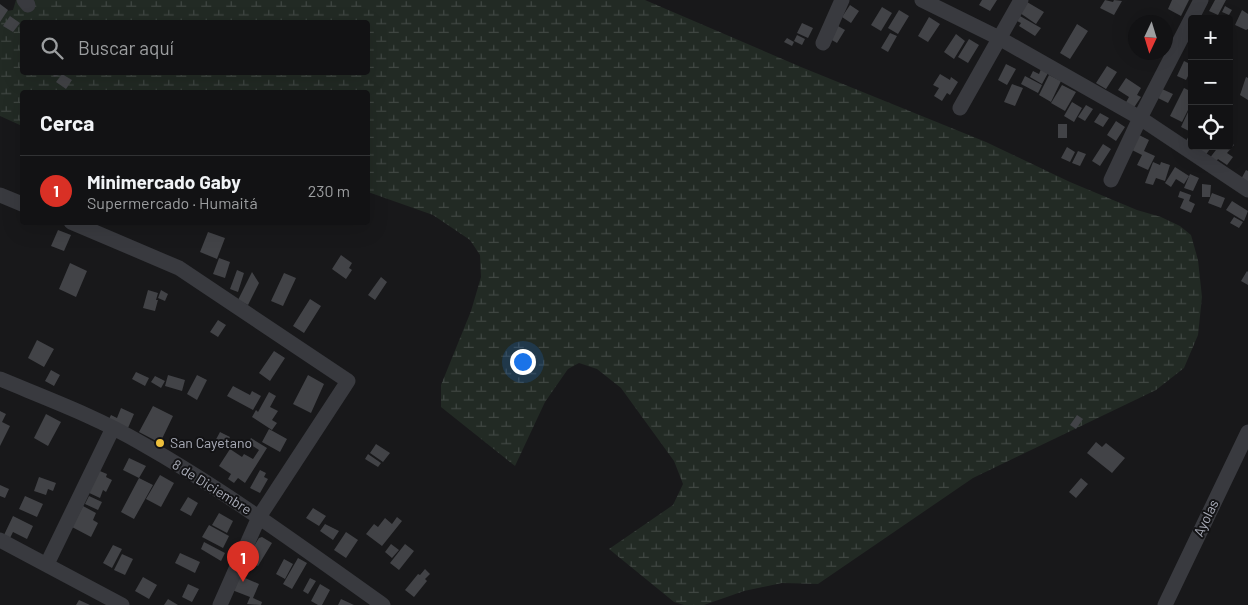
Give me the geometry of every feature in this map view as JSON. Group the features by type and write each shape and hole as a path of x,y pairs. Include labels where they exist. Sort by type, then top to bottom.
{"street":[{"path":"823,43 842,0"},
{"path":"922,0 999,38 1140,118 1248,190"},
{"path":"960,108 1021,0"},
{"path":"1111,180 1140,118 1201,0"},
{"path":"0,195 20,203"},
{"path":"79,225 180,268 348,380 259,517 220,605"},
{"name":"8 de Diciembre","path":"0,379 72,409 141,442 259,517 383,605"},
{"path":"47,564 113,428"},
{"name":"Ayolas","path":"1165,605 1248,432"},
{"path":"0,540 122,605"}],"green space":[{"path":"16,0 645,0 801,67 986,142 1070,182 1180,226 1191,235 1198,260 1202,297 1198,335 1184,368 1156,390 973,478 818,584 782,583 744,591 704,605 684,605 674,602 609,549 673,505 683,484 674,461 621,388 597,369 579,363 568,369 545,402 515,466 441,407 441,385 471,311 481,277 480,255 470,240 433,215 370,193 370,90 20,90 20,125 0,116 0,12 13,10"}],"building":[{"path":"982,0 997,0 990,11 979,5"},
{"path":"1105,0 1113,2 1114,0 1122,1 1114,15 1100,8"},
{"path":"1172,0 1189,0 1181,16 1168,9"},
{"path":"1215,0 1226,0 1218,15 1209,11"},
{"path":"1027,2 1044,12 1036,24 1020,13"},
{"path":"0,4 8,10 0,22"},
{"path":"850,5 859,11 851,23 842,17"},
{"path":"1225,6 1232,10 1229,15 1222,12"},
{"path":"882,7 892,13 881,31 871,25"},
{"path":"899,10 909,16 898,34 888,28"},
{"path":"1242,10 1248,14 1248,29 1246,30 1235,25"},
{"path":"10,16 20,23 13,32 3,26"},
{"path":"1020,16 1041,28 1035,36 1019,26 1021,23 1017,21"},
{"path":"929,17 940,24 928,42 918,36"},
{"path":"802,23 813,28 808,38 797,33"},
{"path":"1077,24 1088,31 1070,59 1060,53"},
{"path":"838,26 845,30 837,43 830,39"},
{"path":"890,33 897,36 888,52 881,48"},
{"path":"956,34 965,41 954,59 944,52"},
{"path":"797,35 805,39 802,45 794,41"},
{"path":"787,38 794,42 792,46 784,42"},
{"path":"969,39 979,45 968,63 958,57"},
{"path":"1184,61 1188,63 1188,76 1186,80 1177,76"},
{"path":"1006,64 1016,69 1007,85 998,80"},
{"path":"1107,66 1117,72 1106,89 1096,83"},
{"path":"1041,69 1048,73 1042,84 1030,77 1033,71 1039,74"},
{"path":"940,74 950,80 951,77 958,82 950,95 947,93 942,101 934,96 939,88 933,85"},
{"path":"61,75 72,80 66,89 56,82"},
{"path":"1049,75 1061,81 1051,102 1039,95"},
{"path":"1025,76 1042,85 1038,93 1021,84"},
{"path":"1246,77 1248,78 1248,100 1240,95"},
{"path":"1126,78 1141,88 1137,95 1141,97 1133,109 1125,104 1129,97 1118,90"},
{"path":"1012,84 1023,88 1015,106 1004,102"},
{"path":"1062,85 1076,92 1065,111 1051,103"},
{"path":"1184,88 1188,90 1188,110 1182,122 1170,116"},
{"path":"1162,89 1173,94 1168,103 1158,98"},
{"path":"1072,102 1082,108 1074,122 1064,116"},
{"path":"1086,105 1093,109 1085,121 1078,117"},
{"path":"1188,112 1188,130 1181,127"},
{"path":"1100,113 1109,118 1103,127 1094,122"},
{"path":"1116,121 1125,127 1116,141 1107,135"},
{"path":"1058,124 1067,124 1067,138 1058,138"},
{"path":"1137,134 1149,140 1144,151 1155,156 1148,170 1137,165 1142,155 1130,149"},
{"path":"1103,144 1111,149 1100,166 1092,161"},
{"path":"1067,147 1075,152 1070,162 1061,158"},
{"path":"1197,150 1209,150 1205,156"},
{"path":"1216,150 1230,150 1227,153 1233,157 1227,165 1218,159 1215,163 1209,159"},
{"path":"1078,151 1086,154 1080,166 1072,163"},
{"path":"1153,162 1160,165 1161,162 1170,165 1165,181 1156,178 1153,185 1145,183"},
{"path":"1175,167 1189,176 1184,184 1176,179 1171,187 1165,183"},
{"path":"1246,170 1248,171 1248,186 1240,181"},
{"path":"1190,174 1199,178 1193,191 1184,188"},
{"path":"1202,184 1211,185 1210,197 1202,197"},
{"path":"1180,191 1191,195 1189,201 1195,204 1191,213 1180,208 1184,199 1178,197"},
{"path":"1212,193 1225,198 1221,208 1208,203"},
{"path":"1232,201 1248,211 1244,221 1226,210"},
{"path":"1234,217 1243,222 1239,228 1230,223"},
{"path":"58,230 71,235 64,251 51,246"},
{"path":"208,232 225,238 217,259 200,252"},
{"path":"341,255 352,263 349,268 352,270 346,279 332,269"},
{"path":"219,258 230,262 225,278 213,274"},
{"path":"70,263 87,271 76,297 59,289"},
{"path":"237,270 244,273 238,292 230,289"},
{"path":"252,272 259,283 248,305 238,300"},
{"path":"1248,272 1248,285 1241,281"},
{"path":"284,273 296,278 283,306 271,301"},
{"path":"381,277 387,282 375,300 368,295"},
{"path":"148,290 158,293 155,311 143,308"},
{"path":"161,290 168,294 165,301 158,298"},
{"path":"310,299 321,306 304,333 293,326"},
{"path":"218,320 226,325 218,337 210,332"},
{"path":"37,340 54,349 44,367 28,358"},
{"path":"274,351 285,358 270,381 259,373"},
{"path":"51,370 60,375 54,386 45,381"},
{"path":"136,372 149,378 145,386 132,379"},
{"path":"168,375 185,380 182,391 165,386"},
{"path":"197,375 207,380 197,400 187,394"},
{"path":"308,375 324,384 311,413 293,404"},
{"path":"155,376 165,381 161,388 151,382"},
{"path":"233,386 250,395 252,391 261,396 253,410 227,396"},
{"path":"269,392 276,396 270,407 278,411 272,420 277,423 272,430 252,417 256,410 258,412"},
{"path":"153,406 173,416 160,443 139,432"},
{"path":"121,408 134,414 128,428 108,421 111,415 117,418"},
{"path":"0,411 6,414 2,422 10,426 0,446"},
{"path":"46,414 61,422 48,446 34,438"},
{"path":"1077,415 1083,419 1076,429 1070,425"},
{"path":"269,429 287,439 280,452 262,442"},
{"path":"220,432 230,437 223,450 213,445"},
{"path":"251,438 267,448 245,483 238,478 234,483 228,479 231,474 219,466 230,449 242,457 244,454 253,459 259,450 248,443"},
{"path":"1096,442 1102,447 1106,443 1125,458 1112,473 1087,453"},
{"path":"376,444 390,453 383,462 370,453"},
{"path":"368,454 381,463 378,467 365,459"},
{"path":"129,458 146,466 139,478 123,470"},
{"path":"95,469 107,474 106,477 112,480 106,492 103,490 100,498 85,491"},
{"path":"260,470 266,473 264,477 268,479 260,493 250,488"},
{"path":"160,475 174,483 161,507 146,499"},
{"path":"39,477 56,483 53,491 48,489 46,495 34,491"},
{"path":"139,478 153,485 134,519 121,512"},
{"path":"1081,478 1088,484 1076,498 1069,492"},
{"path":"0,485 9,489 5,498 0,496"},
{"path":"25,496 43,504 37,517 19,509"},
{"path":"89,496 102,502 98,510 85,504"},
{"path":"188,497 198,503 191,516 180,510"},
{"path":"83,506 96,513 93,520 98,523 91,537 72,527"},
{"path":"313,508 326,516 319,526 306,518"},
{"path":"219,513 233,521 227,533 212,525"},
{"path":"13,516 33,526 27,539 13,532 10,538 4,535"},
{"path":"397,517 402,521 382,546 366,534 374,524 378,527 385,518 392,524"},
{"path":"325,524 339,531 333,540 320,531"},
{"path":"209,525 229,536 223,548 202,537"},
{"path":"346,532 358,540 346,558 334,550"},
{"path":"262,537 272,543 258,566 246,559 259,538"},
{"path":"204,542 225,553 221,561 201,549"},
{"path":"391,544 399,550 392,558 385,552"},
{"path":"405,544 414,551 399,570 390,563"},
{"path":"113,545 122,549 112,568 103,563"},
{"path":"180,553 200,562 195,573 175,563"},
{"path":"122,554 133,559 125,575 114,570"},
{"path":"298,558 307,563 292,589 283,584"},
{"path":"284,559 293,564 285,579 276,574"},
{"path":"425,569 430,574 425,579 427,581 414,597 405,590 418,574 420,575"},
{"path":"238,575 259,584 253,598 262,602 261,605 247,604 250,597 232,590"},
{"path":"143,577 157,585 149,599 135,591"},
{"path":"310,578 316,581 308,594 303,591"},
{"path":"188,584 199,589 192,602 182,597"},
{"path":"320,584 330,590 322,605 318,605 311,601"},
{"path":"168,599 178,605 164,605"},
{"path":"341,599 354,605 338,605"},
{"path":"79,600 90,605 76,605"}],"place":[{"name":"San Cayetano","path":"160,443"},
{"name":"Minimercado Gaby","path":"243,582"}]}
